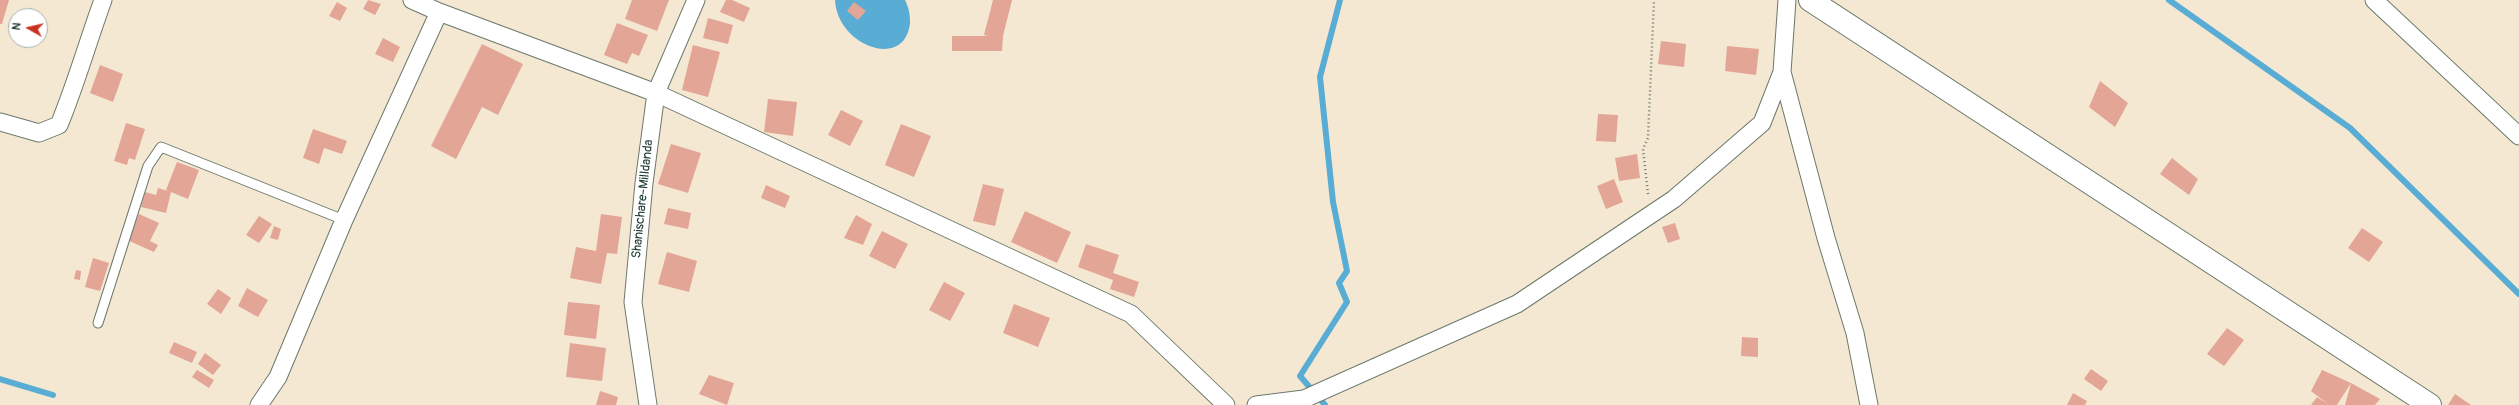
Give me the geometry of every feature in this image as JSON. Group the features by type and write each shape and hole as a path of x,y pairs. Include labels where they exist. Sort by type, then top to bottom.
{"street":[{"path":"0,122 39,133 59,124 103,0"},
{"path":"412,0 439,12 656,93 1131,314 1226,405"},
{"name":"Shanischare-Milldanda","path":"648,405 632,302 656,93 680,41 696,0"},
{"path":"1256,405 1304,399 1517,304 1674,198 1762,123 1782,72 1787,0"},
{"path":"1810,0 2430,405"},
{"path":"2374,0 2519,136"},
{"path":"260,405 278,377 344,220 439,12"},
{"path":"1782,72 1826,238 1855,333 1869,405"}],"lane":[{"path":"98,323 148,166 161,147 344,220"}],"path":[{"path":"1651,214 1643,149 1648,138 1654,0"}],"water":[{"path":"835,0 905,0 909,11 910,23 905,38 896,46 885,49 871,47 858,40 847,30 839,16"}],"building":[{"path":"0,0 9,0 2,24 0,24"},
{"path":"368,0 381,4 375,15 363,9"},
{"path":"632,0 669,0 657,31 625,19"},
{"path":"726,0 732,0 750,8 744,22 720,12"},
{"path":"993,0 1012,0 1003,36 1002,51 952,51 952,36 988,36 984,35"},
{"path":"337,2 347,8 340,21 329,16"},
{"path":"854,2 866,11 858,20 847,11"},
{"path":"708,18 733,25 728,44 703,38"},
{"path":"617,23 648,35 639,56 632,53 627,64 604,55"},
{"path":"383,38 400,47 393,62 375,54"},
{"path":"1661,41 1686,44 1684,67 1658,64"},
{"path":"482,44 523,64 498,115 482,107 456,159 431,146"},
{"path":"693,45 720,52 708,97 682,90"},
{"path":"1727,46 1759,49 1756,75 1725,71"},
{"path":"100,65 123,74 113,102 90,93"},
{"path":"2100,81 2128,103 2115,127 2089,107"},
{"path":"768,99 797,102 793,136 764,132"},
{"path":"841,110 863,121 850,146 828,135"},
{"path":"1598,114 1618,115 1616,142 1596,141"},
{"path":"126,123 145,129 135,160 129,158 127,165 114,161"},
{"path":"901,124 931,136 914,177 885,165"},
{"path":"313,129 347,141 342,154 324,148 319,164 303,158"},
{"path":"671,144 701,153 688,193 658,184"},
{"path":"1637,154 1640,178 1619,181 1615,158"},
{"path":"2172,158 2198,179 2189,195 2160,174"},
{"path":"177,162 199,170 188,199 166,190"},
{"path":"1614,179 1623,202 1606,209 1597,186"},
{"path":"983,184 1004,189 995,226 973,221"},
{"path":"766,185 790,196 785,208 761,198"},
{"path":"158,188 171,192 166,213 141,207 145,192 156,195"},
{"path":"668,208 691,213 688,229 664,224"},
{"path":"1025,211 1071,232 1057,263 1011,242"},
{"path":"139,214 159,223 150,241 158,245 154,252 127,240"},
{"path":"601,214 622,217 617,254 607,253 601,284 570,278 576,247 596,251"},
{"path":"856,215 872,224 863,245 844,238"},
{"path":"259,216 272,224 259,243 246,235"},
{"path":"1675,223 1680,239 1668,243 1662,227"},
{"path":"274,226 281,229 278,240 270,238"},
{"path":"2362,228 2383,242 2369,262 2348,248"},
{"path":"882,231 908,244 895,269 869,256"},
{"path":"1086,244 1119,255 1113,273 1139,282 1134,297 1110,289 1113,280 1078,267"},
{"path":"667,252 697,261 689,292 658,284"},
{"path":"93,258 109,263 100,291 85,287"},
{"path":"76,270 81,271 80,280 74,279"},
{"path":"944,282 965,293 950,321 929,310"},
{"path":"247,288 268,300 258,317 238,306"},
{"path":"218,289 231,298 221,314 207,304"},
{"path":"568,302 600,305 596,339 564,335"},
{"path":"1014,304 1050,318 1038,347 1003,333"},
{"path":"2227,328 2244,340 2224,366 2207,354"},
{"path":"1742,337 1758,338 1758,357 1741,356"},
{"path":"174,342 197,352 192,363 169,353"},
{"path":"570,343 606,348 602,381 566,377"},
{"path":"205,353 221,365 213,375 198,364"},
{"path":"2091,369 2108,381 2101,391 2084,379"},
{"path":"197,370 214,380 209,388 192,377"},
{"path":"2322,370 2351,383 2337,405 2311,405 2317,397 2328,404 2311,391"},
{"path":"709,375 734,383 727,405 699,394"},
{"path":"2351,383 2380,399 2375,405 2345,405"},
{"path":"600,391 618,397 616,405 596,405"},
{"path":"2073,393 2087,401 2085,405 2067,405"},
{"path":"2455,394 2471,405 2448,405"}],"waterway":[{"path":"1325,405 1300,376 1347,302 1339,283 1347,271 1333,202 1320,77 1340,0"},
{"path":"2169,0 2350,128 2519,294"},
{"path":"0,379 53,395"}]}
